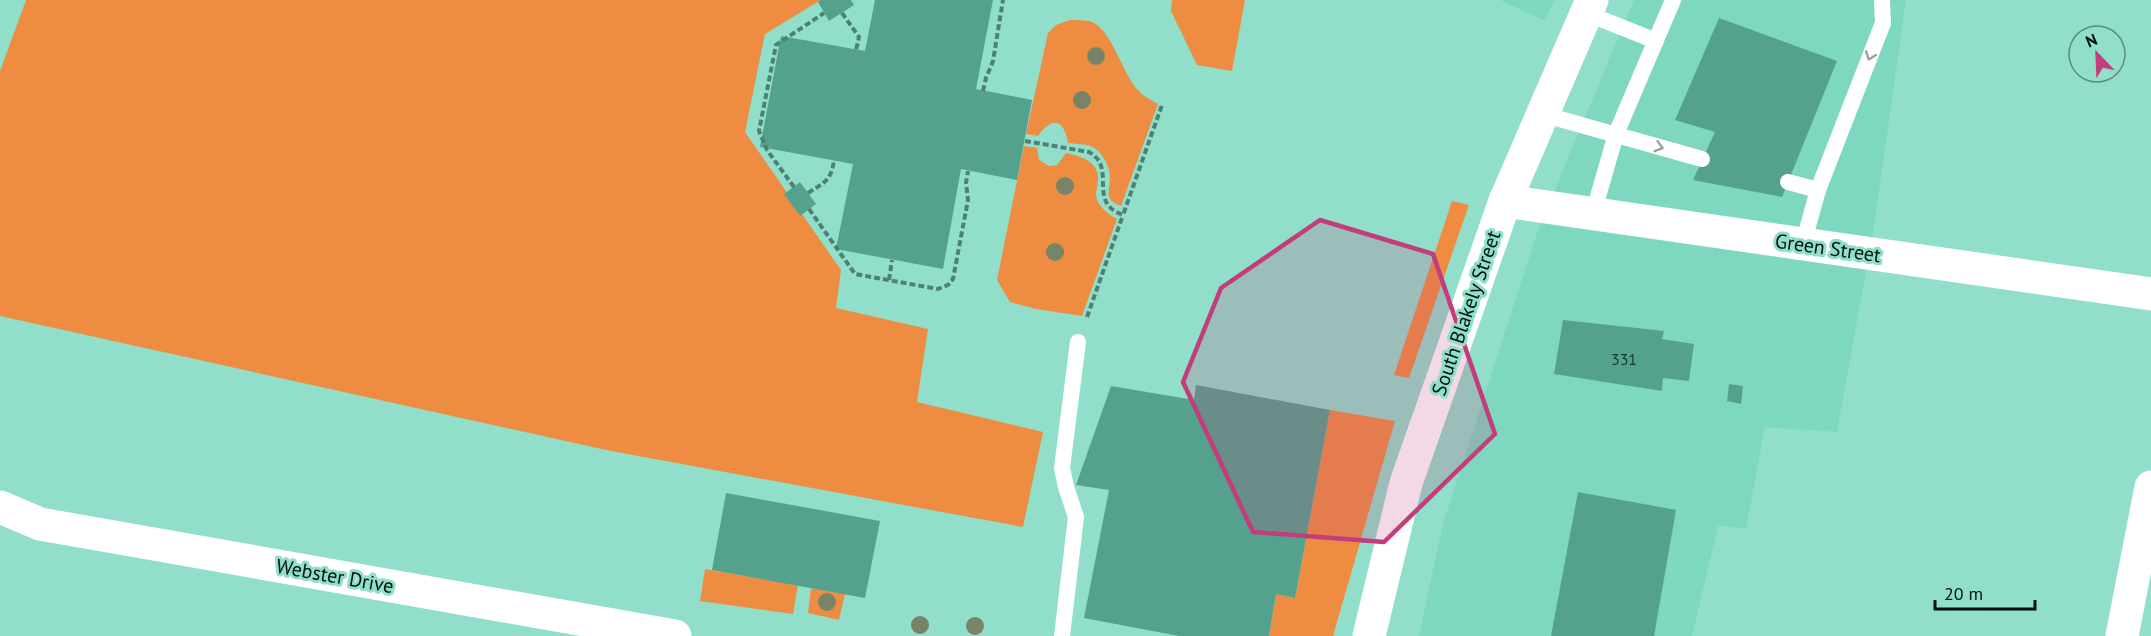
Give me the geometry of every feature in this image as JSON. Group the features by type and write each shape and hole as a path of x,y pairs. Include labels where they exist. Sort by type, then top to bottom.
{"street":[{"name":"South Blakely Street","path":"1369,636 1406,483 1504,201 1589,7"},
{"name":"Green Street","path":"1504,201 2151,294"},
{"path":"2122,636 2151,487"},
{"name":"Webster Drive","path":"0,507 40,524 674,636"}],"lane":[{"path":"1593,214 1616,134 1673,0"},
{"path":"1803,244 1818,190 1883,23 1882,0"},
{"path":"1589,7 1656,41"},
{"path":"1542,114 1702,159"},
{"path":"1788,182 1818,190"},
{"path":"1062,636 1076,517 1062,468 1078,342"}],"path":[{"path":"983,91 993,61 1003,0"},
{"path":"794,187 768,150 759,131 776,45 824,13"},
{"path":"842,13 859,37 856,50"},
{"path":"1088,317 1162,105"},
{"path":"1024,141 1089,152 1097,157 1102,168 1104,201 1113,212 1124,215"},
{"path":"808,193 832,175 834,160"},
{"path":"809,209 855,274 939,289 948,285 953,279 968,200 966,183 968,171"},
{"path":"889,280 892,260"}],"highlighted area":[{"path":"1320,220 1433,254 1495,434 1384,542 1253,532 1183,382 1221,288"}],"shaded area":[{"path":"26,0 821,0 765,34 745,132 841,270 836,308 928,329 917,402 1043,432 1023,527 606,450 0,316 0,71"},
{"path":"1172,0 1245,0 1232,71 1197,65 1171,11"},
{"path":"1500,0 1554,0 1545,21"},
{"path":"1634,0 1906,0 1873,233 1837,432 1765,427 1746,528 1718,526 1692,636 1419,636 1443,524 1538,230"},
{"path":"1070,20 1089,21 1097,25 1110,41 1132,83 1142,94 1158,104 1121,206 1112,201 1109,196 1109,168 1097,150 1088,145 1068,143 1064,129 1057,123 1048,125 1038,136 1026,134 1048,33 1056,25"},
{"path":"1024,146 1037,148 1039,160 1049,166 1057,165 1066,153 1093,164 1098,174 1096,195 1098,203 1117,219 1082,316 1036,309 1010,302 997,280"},
{"path":"1452,201 1469,205 1409,378 1394,375"},
{"path":"1330,410 1395,421 1333,636 1269,636 1276,594 1295,598"},
{"path":"705,569 798,585 793,614 700,601"},
{"path":"811,588 845,594 839,620 808,613"}],"building":[{"path":"821,0 851,0 854,5 829,21 818,2"},
{"path":"875,0 993,0 976,89 1032,100 1017,180 961,169 943,269 836,249 853,164 760,147 781,36 865,51"},
{"path":"1719,18 1837,61 1782,197 1693,180 1715,132 1675,120"},
{"path":"800,182 816,204 800,216 784,194"},
{"path":"1563,320 1664,331 1662,339 1694,344 1689,381 1663,378 1662,391 1554,374"},
{"path":"1729,384 1743,386 1741,404 1727,401"},
{"path":"1196,385 1330,410 1295,598 1276,594 1269,636 1179,636 1084,618 1109,490 1076,485 1111,386 1194,400"},
{"path":"1578,492 1676,510 1654,636 1551,636"},
{"path":"726,493 880,521 865,598 712,570"}]}
